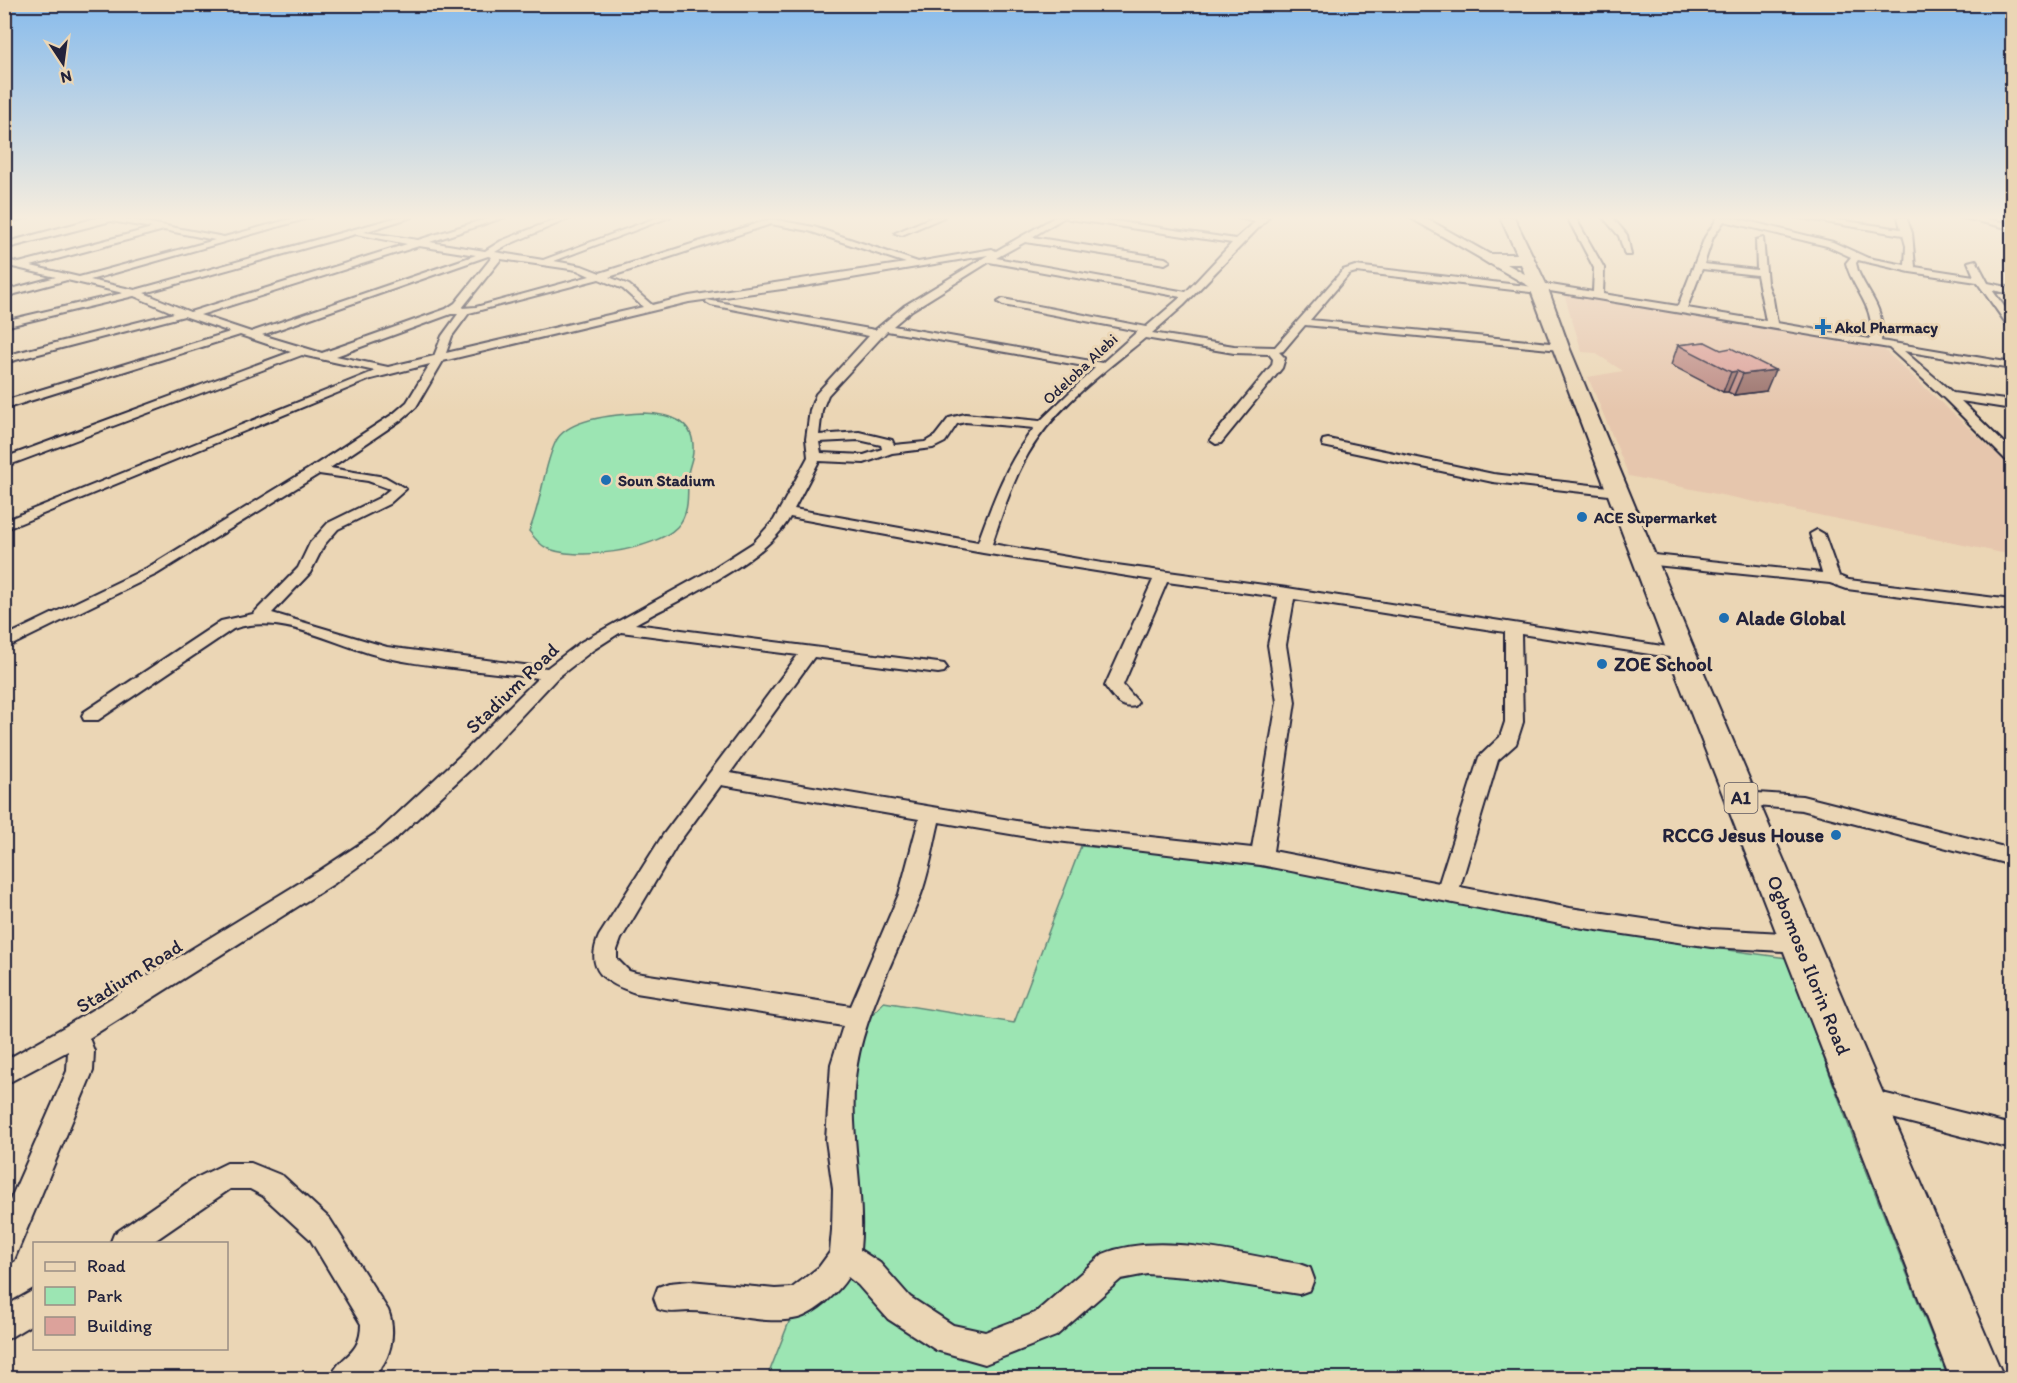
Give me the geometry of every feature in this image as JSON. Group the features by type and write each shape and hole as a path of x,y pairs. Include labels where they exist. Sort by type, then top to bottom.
{"highway":[{"name":"Ogbomoso Ilorin Road","path":"1536,282 1682,654 1977,1378"}],"street":[{"path":"4,294 60,282"},
{"path":"83,282 135,293 187,314 301,352 389,370"},
{"path":"4,324 177,282"},
{"path":"4,360 187,314 294,282"},
{"path":"4,405 368,297 410,282"},
{"path":"323,357 450,311 459,305 478,282"},
{"path":"450,311 465,312 580,282"},
{"path":"614,282 626,287 650,308"},
{"path":"4,526 389,370 689,299 817,282"},
{"path":"951,282 917,302 882,331 822,394 816,410 813,439 815,458 863,458 883,455 889,450 928,445 940,439 953,421 965,418 1044,425"},
{"path":"1097,282 1187,295"},
{"name":"Odeloba Alebi","path":"983,548 1006,482 1024,450 1044,425 1102,366 1200,282"},
{"path":"1003,302 1144,332 1253,351 1273,352 1280,349 1338,282"},
{"path":"1547,282 1598,296 2013,366"},
{"path":"1598,296 1599,282"},
{"path":"1681,311 1693,282"},
{"path":"1764,282 1772,326"},
{"path":"1859,282 1873,304 1877,318 1875,343"},
{"path":"1980,282 1986,286 2013,324"},
{"path":"1986,286 2013,291"},
{"path":"689,299 1102,366"},
{"path":"4,644 152,571 317,470 412,404 438,359 447,336 465,312"},
{"path":"1302,322 1560,347"},
{"path":"1892,346 1949,396 1998,446 2013,458"},
{"path":"4,463 301,352"},
{"path":"1216,440 1278,366 1279,358 1273,352"},
{"path":"1949,396 2013,405"},
{"path":"813,439 852,435 876,437 886,442 889,450"},
{"path":"1328,443 1504,480 1618,492"},
{"path":"1998,446 2013,448"},
{"name":"Stadium Road","path":"4,1074 75,1034 327,876 385,837 468,760 551,674 587,646 618,627 737,561 773,532 815,458"},
{"path":"259,617 305,570 317,543 333,526 384,501 399,489 390,483 365,476 317,470"},
{"path":"786,512 983,548 1682,654"},
{"path":"1817,534 1832,579"},
{"path":"1645,559 1832,579 1865,587 2013,605"},
{"path":"1129,702 1114,686 1162,576"},
{"path":"1262,857 1286,702 1277,645 1287,593"},
{"path":"91,716 228,625 259,617 273,618 385,652 551,674"},
{"path":"618,627 938,668"},
{"path":"1447,892 1489,758 1509,740 1514,722 1513,627"},
{"path":"810,651 670,840 610,936 605,950 606,963 621,978 636,983 858,1018"},
{"path":"717,778 1040,832 1262,857 1570,917 1711,938 1800,943"},
{"path":"1742,799 1802,803 2013,857"},
{"path":"669,1298 690,1296 775,1304 797,1303 830,1278 844,1257 847,1230 847,1189 840,1140 844,1064 858,1018 910,894 931,814"},
{"path":"4,1250 80,1071 81,1052 75,1034"},
{"path":"1864,1101 2013,1137"},
{"path":"127,1242 202,1190 227,1176 251,1176 273,1186 320,1229 377,1321 377,1341 364,1364 347,1378"},
{"path":"844,1257 869,1274 900,1308 947,1340 986,1348 1045,1325 1114,1265 1147,1259 1199,1263 1299,1279"},
{"path":"4,1326 33,1306"}],"shaded area":[{"path":"1564,294 1879,345 2012,468 2012,555 1629,476 1588,377 1623,371 1595,353 1582,352"}],"green space":[{"path":"643,413 671,417 679,421 690,432 693,441 686,508 677,527 651,542 614,552 575,554 558,552 543,546 529,531 548,462 556,441 562,433 571,427 595,419"},
{"path":"1081,846 1194,856 1333,878 1685,944 1787,958 1850,1129 1948,1378 767,1378 789,1322 847,1277 897,1294 859,1250 848,1093 861,1026 884,1002 1014,1023"}],"building":[{"path":"1705,342 1721,350 1731,348 1775,370 1743,374 1737,371 1731,372 1678,345"}],"place":[{"name":"Akol Pharmacy","path":"1823,327"},
{"name":"Soun Stadium","path":"606,480"},
{"name":"ACE Supermarket","path":"1582,517"},
{"name":"Alade Global","path":"1724,618"},
{"name":"ZOE School","path":"1602,664"},
{"name":"RCCG Jesus House","path":"1836,835"}]}
